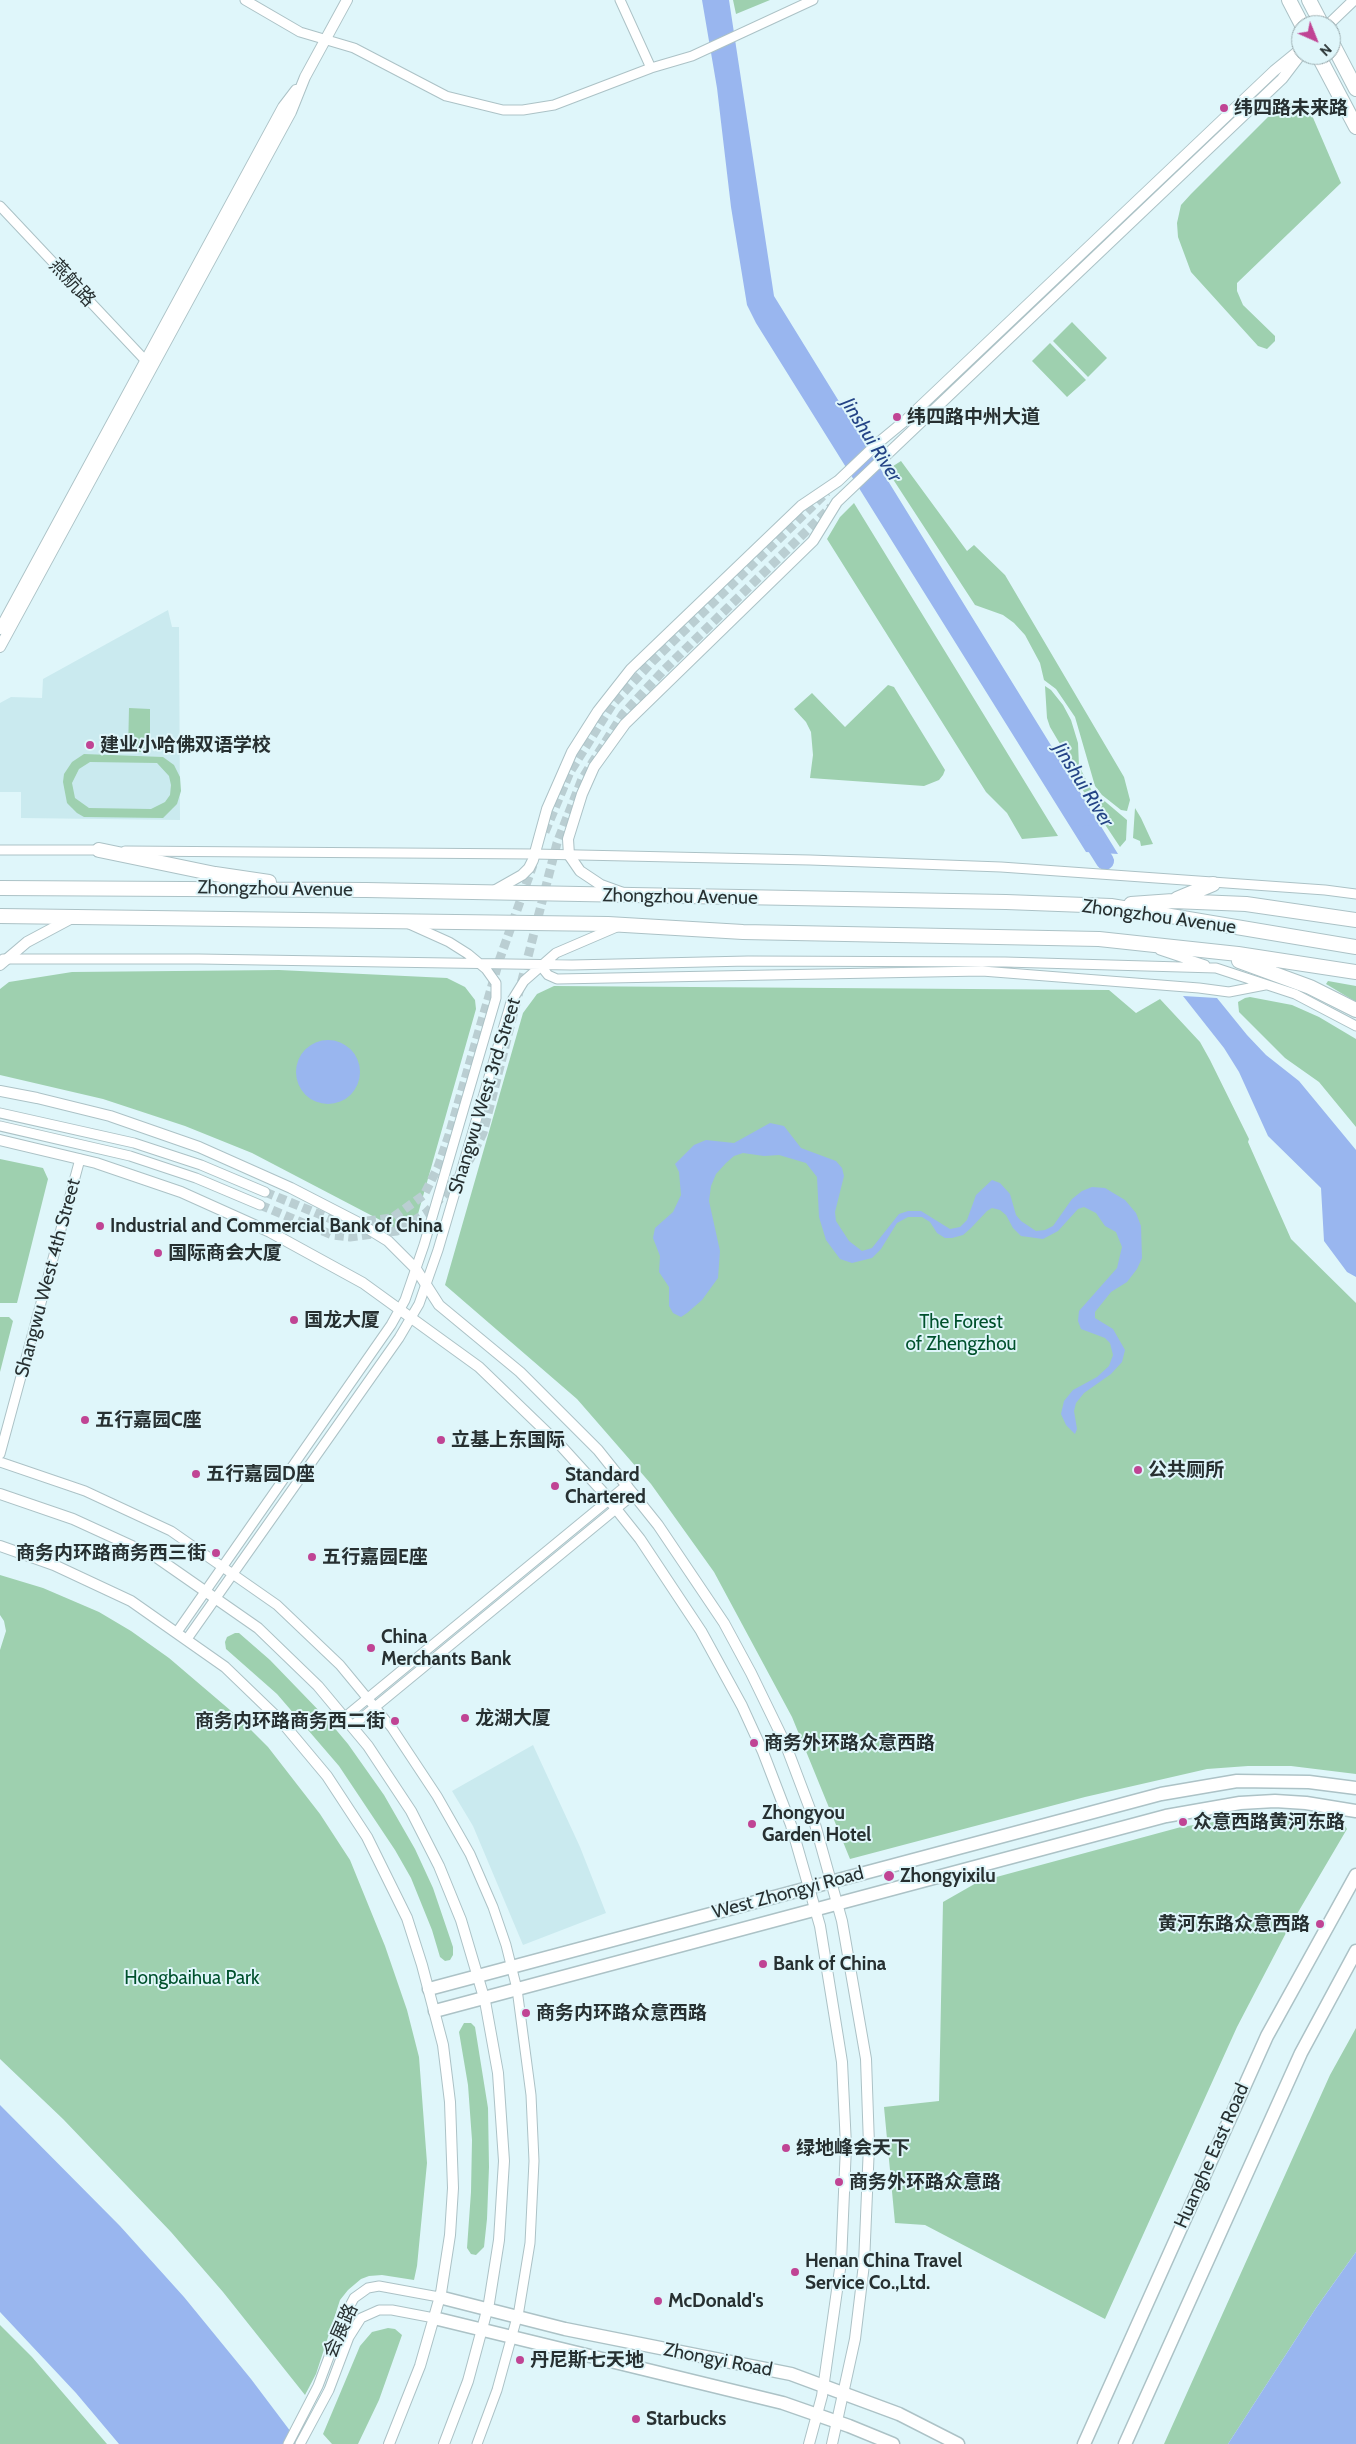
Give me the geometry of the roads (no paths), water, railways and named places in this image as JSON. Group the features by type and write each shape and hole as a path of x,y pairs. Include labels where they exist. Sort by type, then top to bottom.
{"main road":[{"path":"1289,0 1297,15"},
{"path":"1309,0 1317,15"},
{"path":"1341,60 1356,89"},
{"path":"1323,65 1356,127"},
{"path":"99,850 216,874 327,890"},
{"path":"1173,900 1213,884"},
{"name":"Zhongzhou Avenue","path":"0,888 327,890 1006,902 1111,906 1356,947"},
{"path":"1111,906 1173,900 1246,904 1356,920"},
{"name":"Zhongzhou Avenue","path":"0,916 399,920 622,925 743,932 1099,939 1215,952 1356,972"},
{"path":"1215,952 1310,987 1356,1010"},
{"name":"West Zhongyi Road","path":"429,1989 1170,1792 1238,1781 1309,1782 1356,1788"},
{"name":"West Zhongyi Road","path":"435,2011 1175,1814 1240,1803 1275,1801 1306,1803 1356,1811"},
{"name":"Huanghe East Road","path":"1084,2444 1267,2036 1356,1875"},
{"name":"Huanghe East Road","path":"1125,2444 1301,2053 1356,1951"},
{"name":"Zhongyi Road","path":"439,2297 565,2330 791,2374 899,2414 958,2444"},
{"name":"Zhongyi Road","path":"434,2318 783,2403 817,2414 893,2444"}],"street":[{"path":"245,0 300,32 354,48 446,96 503,110 523,110 554,106 651,68 692,56 813,0"},
{"path":"0,629 284,107 305,77 347,0"},
{"path":"620,0 651,68"},
{"path":"1338,15 1354,0"},
{"path":"489,894 522,875 529,868 546,809 572,752 598,712 631,669 801,506 838,481 878,443 907,419 1274,70 1291,57"},
{"path":"630,896 588,878 576,868 569,854 568,839 582,794 594,767 625,724 813,541 844,494 1282,79 1293,65"},
{"path":"0,647 291,112 305,77"},
{"name":"燕航路","path":"0,206 145,360"},
{"path":"0,850 569,854 1001,867 1213,884 1325,890 1356,894"},
{"path":"2,961 27,942 74,917"},
{"name":"Shangwu West 3rd Street","path":"177,1632 391,1325 400,1309 416,1269 496,998 496,983 480,964 449,942 399,920"},
{"name":"Shangwu West 3rd Street","path":"187,1639 412,1318 438,1250 511,1002 524,981 540,965 556,953 622,925"},
{"path":"1141,944 1295,994 1356,1026"},
{"path":"2,961 199,959 540,965 748,961 995,962 1214,968"},
{"path":"540,965 548,975 557,979 982,971 1229,992 1265,985"},
{"path":"0,1091 110,1116 199,1147 291,1188 357,1222 388,1241 416,1269 439,1305 526,1378 598,1450 682,1557 724,1623 752,1673 785,1743 813,1817 838,1903 853,1976 866,2060 869,2145 864,2264 855,2339 832,2444"},
{"path":"0,1113 134,1142 201,1165 265,1192"},
{"path":"0,1126 130,1156 196,1178 260,1205"},
{"path":"0,1140 80,1159 181,1192 270,1232 363,1283 400,1309 479,1367 580,1466 609,1500 663,1571 704,1636 731,1683 763,1752 791,1825 815,1909 830,1980 842,2062 846,2146 841,2262 824,2385 809,2444"},
{"name":"Shangwu West 4th Street","path":"0,1454 80,1159"},
{"path":"0,1462 60,1481 137,1513 171,1531 224,1566 277,1605 340,1665 376,1707 414,1759 470,1854 493,1907 517,1989 531,2095 534,2161 530,2242 517,2317 497,2390 477,2444"},
{"path":"345,1717 627,1485"},
{"path":"0,1494 50,1510 124,1541 156,1557 216,1598 270,1640 318,1686 345,1717 388,1776 426,1840 454,1899 484,1998 498,2073 504,2162 500,2240 488,2310 468,2381 444,2444"},
{"path":"352,1726 634,1494"},
{"path":"0,1546 102,1586 131,1601 225,1667 281,1721 337,1790 367,1837 393,1888 413,1937 435,2011 448,2080 453,2162 450,2235 439,2297 420,2366 389,2444"},
{"name":"会展路","path":"288,2444 318,2386 344,2317 354,2298 368,2288 378,2286 439,2297"},
{"name":"会展路","path":"303,2440 329,2390 349,2337 362,2318 379,2310 392,2310 434,2318"}],"water":[{"path":"702,0 729,0 774,296 1118,854 1086,852 756,323 747,305 731,207 717,88"},
{"path":"1183,996 1217,998 1266,1055 1299,1081 1356,1150 1356,1277 1347,1272 1324,1241 1321,1188 1268,1136 1239,1072 1224,1048"},
{"path":"328,1040 346,1046 354,1054 360,1072 354,1090 346,1098 328,1104 310,1098 302,1090 296,1072 302,1054 310,1046"},
{"path":"770,1123 784,1126 801,1148 836,1161 842,1168 844,1176 835,1212 836,1221 849,1241 862,1251 872,1248 899,1214 908,1211 921,1211 950,1229 960,1227 967,1220 976,1195 992,1180 1000,1183 1010,1194 1016,1215 1021,1221 1036,1231 1045,1230 1053,1226 1072,1199 1082,1191 1092,1187 1105,1188 1125,1200 1136,1213 1141,1226 1142,1258 1137,1269 1127,1282 1111,1292 1095,1312 1095,1318 1113,1329 1125,1350 1122,1362 1111,1374 1084,1393 1076,1403 1074,1411 1077,1429 1075,1434 1066,1425 1061,1414 1064,1401 1073,1390 1097,1377 1109,1366 1113,1355 1110,1343 1105,1338 1081,1329 1078,1321 1079,1311 1117,1268 1122,1247 1116,1232 1105,1226 1096,1213 1084,1207 1078,1209 1058,1231 1043,1239 1021,1236 1013,1228 1006,1215 1000,1210 992,1208 963,1235 952,1238 945,1238 937,1233 930,1222 922,1217 908,1217 897,1223 881,1249 872,1258 852,1263 840,1259 826,1240 819,1217 817,1177 806,1163 779,1155 764,1156 743,1153 734,1156 726,1163 716,1174 711,1186 709,1201 720,1251 718,1278 702,1300 687,1313 681,1317 673,1313 669,1306 669,1287 659,1272 660,1256 653,1238 655,1228 673,1212 681,1195 679,1172 675,1164 694,1145 706,1140 734,1143"},
{"path":"0,2105 120,2226 184,2297 251,2379 300,2444 119,2444 76,2393 0,2312"},
{"path":"1356,2252 1356,2444 1228,2444 1316,2308"}],"waterway":[{"name":"Jinshui River","path":"1088,834 1105,861"}],"tunnel":[{"path":"545,832 570,772 612,705 653,661 827,492"},
{"path":"260,1205 332,1235 350,1237 397,1231 426,1213 444,1195 470,1159 483,1133 557,843 582,779 623,714 663,671 831,507"},
{"path":"265,1192 336,1221 350,1223 392,1218 424,1195 438,1167 449,1135 499,961 533,865"}],"place":[{"name":"纬四路未来路","path":"1224,108"},
{"name":"纬四路中州大道","path":"897,417"},
{"name":"建业小哈佛双语学校","path":"90,745"},
{"name":"Industrial and Commercial Bank of China","path":"100,1226"},
{"name":"国际商会大厦","path":"158,1253"},
{"name":"国龙大厦","path":"294,1320"},
{"name":"五行嘉园C座","path":"85,1420"},
{"name":"立基上东国际","path":"441,1440"},
{"name":"公共厕所","path":"1138,1470"},
{"name":"五行嘉园D座","path":"196,1474"},
{"name":"Standard Chartered","path":"555,1486"},
{"name":"商务内环路商务西三街","path":"216,1553"},
{"name":"五行嘉园E座","path":"312,1557"},
{"name":"China Merchants Bank","path":"371,1648"},
{"name":"龙湖大厦","path":"465,1718"},
{"name":"商务内环路商务西二街","path":"395,1721"},
{"name":"商务外环路众意西路","path":"754,1743"},
{"name":"众意西路黄河东路","path":"1183,1822"},
{"name":"Zhongyou Garden Hotel","path":"752,1824"},
{"name":"Zhongyixilu","path":"889,1876"},
{"name":"黄河东路众意西路","path":"1320,1924"},
{"name":"Bank of China","path":"763,1964"},
{"name":"商务内环路众意西路","path":"526,2013"},
{"name":"绿地峰会天下","path":"786,2148"},
{"name":"商务外环路众意路","path":"839,2182"},
{"name":"Henan China Travel Service Co.,Ltd.","path":"795,2272"},
{"name":"McDonald's","path":"658,2301"},
{"name":"丹尼斯七天地","path":"520,2360"},
{"name":"Starbucks","path":"636,2419"}],"park label":[{"name":"The Forest of Zhengzhou","path":"961,1333"},
{"name":"Hongbaihua Park","path":"192,1978"}]}
